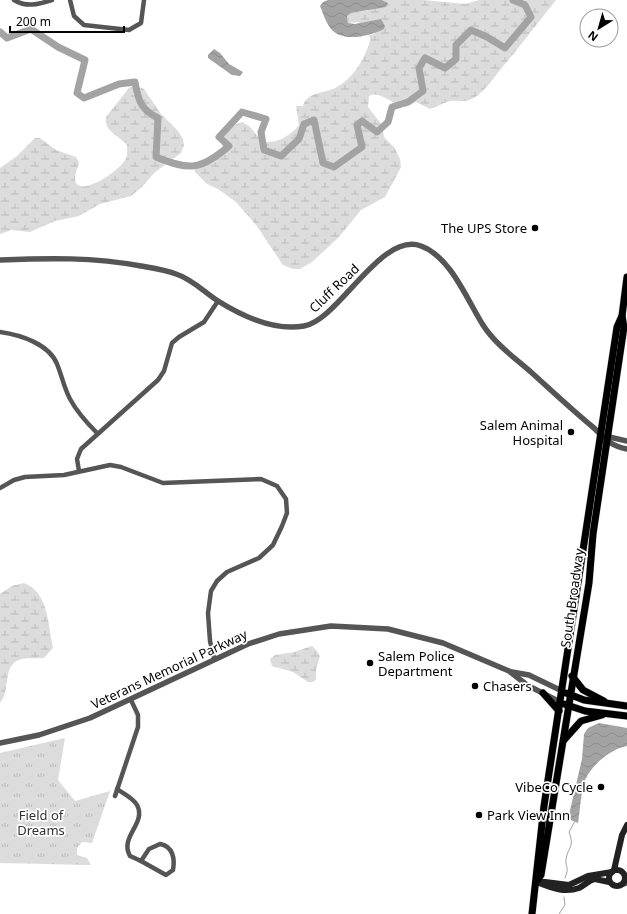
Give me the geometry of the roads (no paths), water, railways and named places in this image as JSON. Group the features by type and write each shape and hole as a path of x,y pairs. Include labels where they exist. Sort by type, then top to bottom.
{"main road":[{"name":"South Broadway","path":"536,882 541,875 564,740 572,676 589,584 593,534 617,328 622,316 627,277"},
{"name":"South Broadway","path":"532,914 544,806 560,702 605,438"},
{"path":"572,676 579,687 586,692 614,704"},
{"path":"562,691 584,700 627,706"},
{"path":"543,693 559,711"},
{"path":"560,702 581,710 627,716"},
{"path":"564,740 581,721 588,718 609,714"},
{"path":"609,882 608,876 613,871 622,835 627,825"},
{"path":"625,879 622,854 627,828"},
{"path":"536,882 570,885 588,876 613,871 625,879"},
{"path":"536,882 554,889 568,890 578,888 595,879 609,882 615,887 625,879"}],"street":[{"path":"14,0 22,4 31,5 52,0"},
{"path":"70,0 74,16 84,24 125,30 133,29 142,20 144,0"},
{"name":"Cluff Road","path":"0,260 70,258 128,264 176,274 190,280 218,301 262,321 289,327 305,326 316,322 326,314 360,278 394,250 407,245 423,247 433,253 452,273 482,324 497,343 605,438"},
{"path":"79,471 77,462 78,454 97,433 158,380 164,371 172,343 178,337 204,322 218,301"},
{"path":"0,332 32,341 42,346 51,354 57,363 71,401 97,433"},
{"path":"605,438 627,441"},
{"path":"605,438 617,447 627,449"},
{"path":"0,488 25,476 64,475 100,466 116,466 154,481 167,483 261,478 273,483 281,490 286,499 287,513 273,545 259,558 227,572 217,581 211,591 208,613 210,641 214,658"},
{"name":"Veterans Memorial Parkway","path":"0,743 39,735 65,727 131,700 214,658 248,644 279,634 305,629 352,626 388,629 422,636 444,643 509,671 529,675 562,691"},
{"name":"Veterans Memorial Parkway","path":"509,671 527,685 560,702"},
{"path":"115,796 138,727 138,715 131,700"},
{"path":"117,789 134,802 138,808 139,818 129,836 127,846 130,856 166,875 171,873 174,868 171,852 163,845 149,848 141,861"}],"water":[{"path":"328,0 382,0 388,3 386,7 351,13 347,16 348,23 355,24 381,19 385,26 384,29 372,34 357,37 342,36 336,33 328,24 320,6 323,2"},
{"path":"214,49 220,53 229,64 243,72 240,76 232,75 208,58 208,55"},
{"path":"599,723 627,728 627,746 614,750 602,758 588,774 582,790 578,823 568,819 582,759 584,734 588,728"}],"waterway":[{"path":"0,32 7,38 31,29 58,47 85,60 77,93 84,98 119,84 135,82 137,94 141,104 148,112 158,118 156,157 168,162 178,165 195,166 211,160 229,146 219,137 242,112 266,119 261,132 264,150 281,156 299,139 304,124 314,120 323,163 334,167 362,147 357,125 362,121 377,132 388,122 392,107 408,102 423,91 419,68 425,58 445,68 456,59 456,45 471,30 487,37 505,48 531,17 525,5 513,0"},
{"path":"565,878 567,869 566,859 571,844 569,832 575,821"},
{"path":"559,914 565,905 564,897"}],"place":[{"name":"The UPS Store","path":"535,228"},
{"name":"Salem Animal Hospital","path":"571,432"},
{"name":"Salem Police Department","path":"370,663"},
{"name":"Chasers","path":"475,686"},
{"name":"VibeCo Cycle","path":"601,787"},
{"name":"Park View Inn","path":"479,815"}],"park label":[{"name":"Field of Dreams","path":"41,822"}]}
